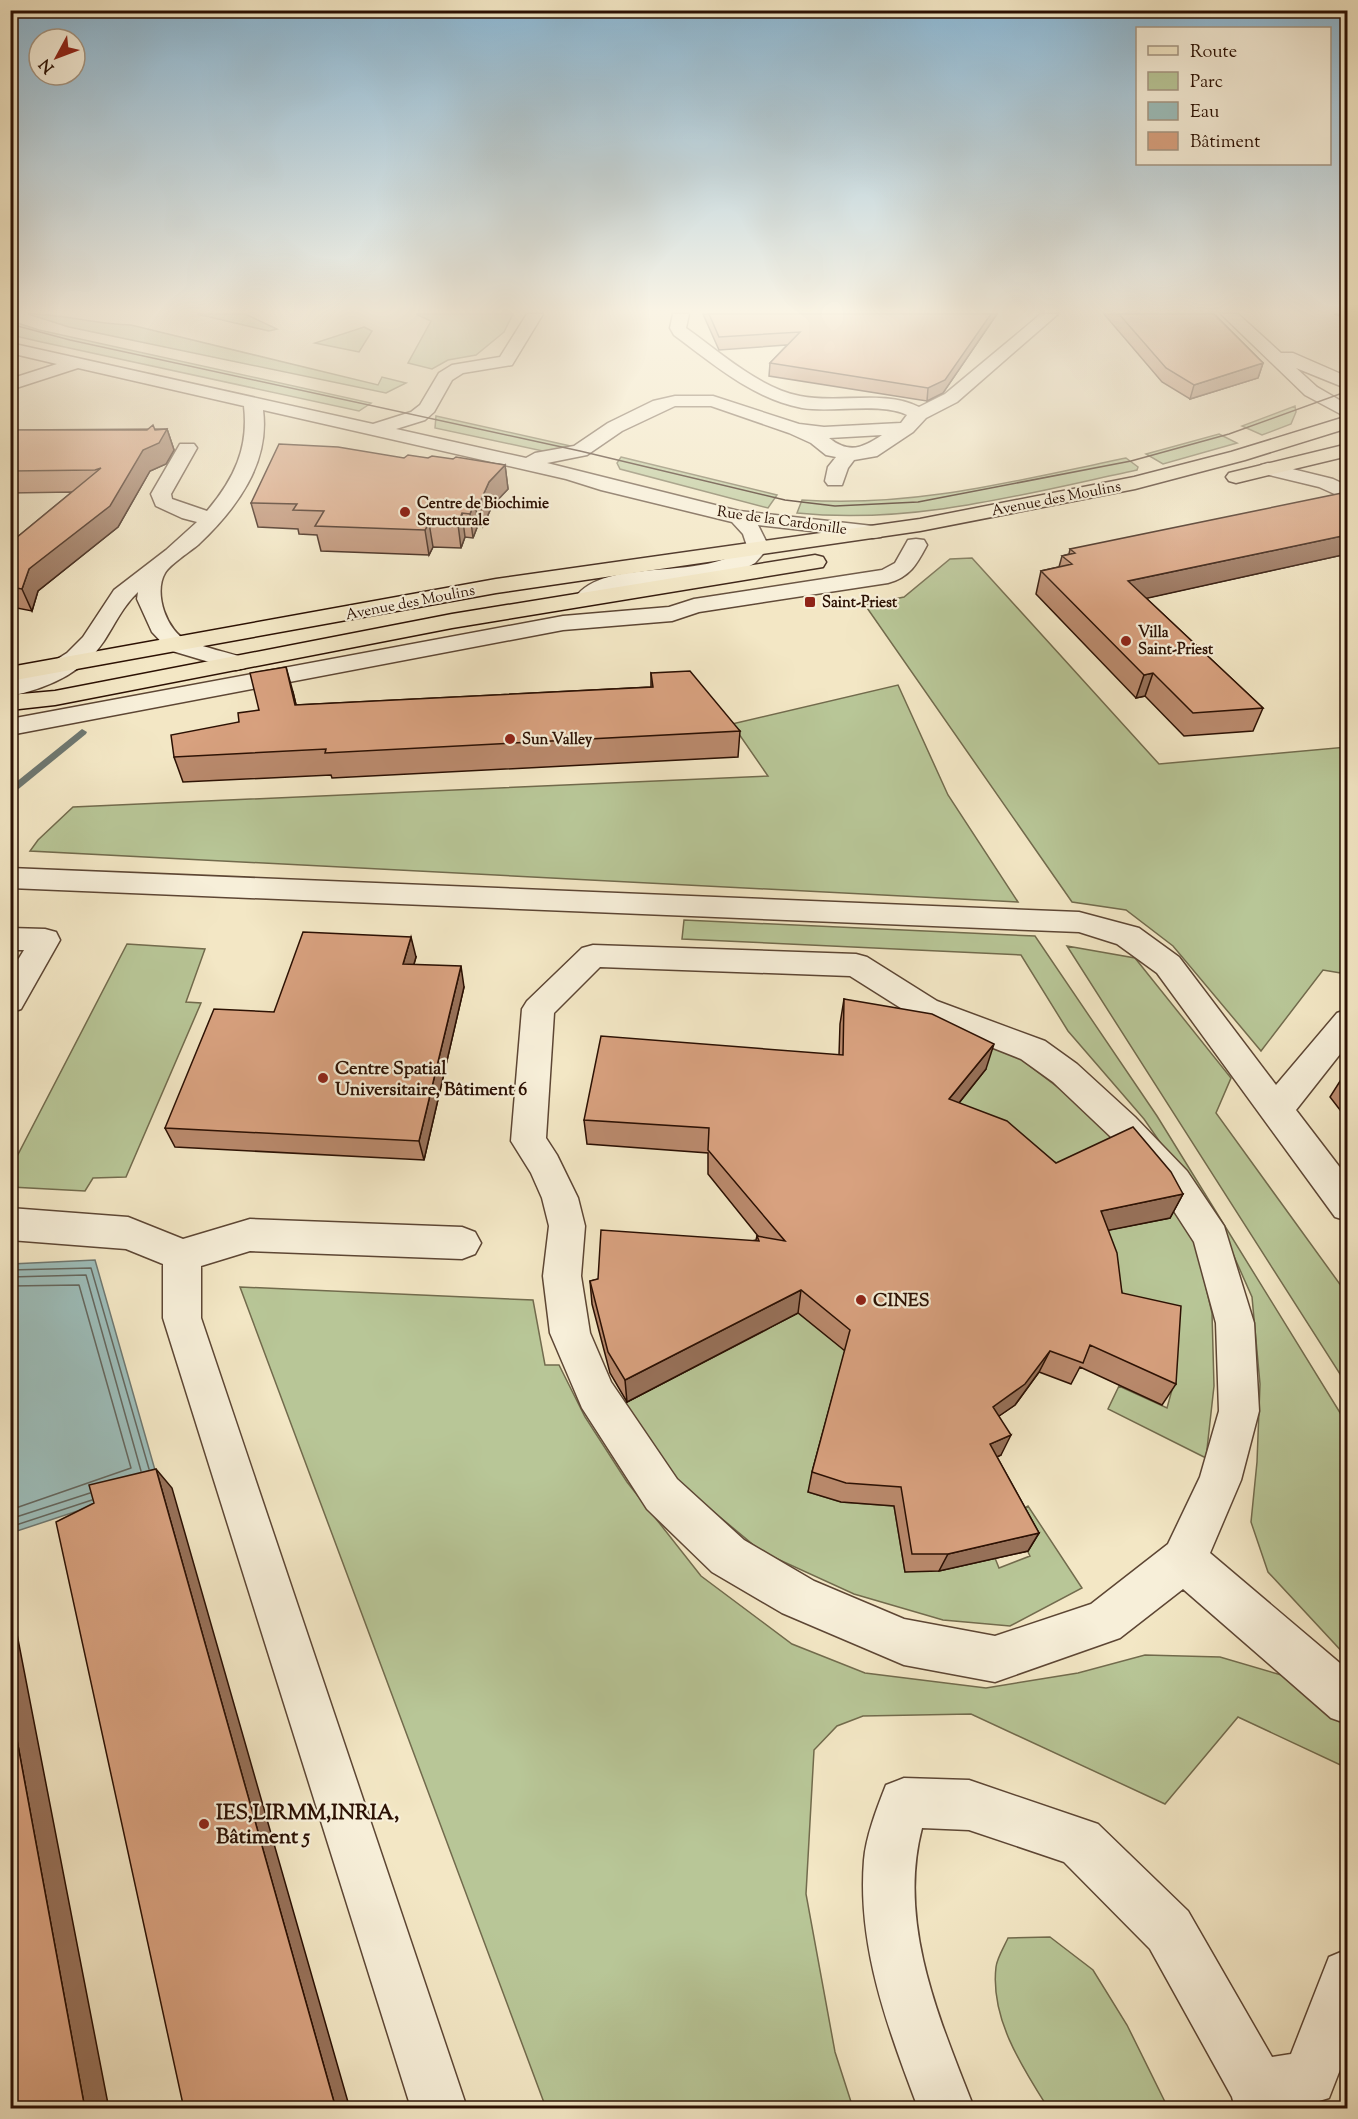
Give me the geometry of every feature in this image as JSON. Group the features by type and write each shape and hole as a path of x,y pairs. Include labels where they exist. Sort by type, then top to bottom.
{"main road":[{"path":"1322,457 1316,447 1343,421"},
{"name":"Avenue des Moulins","path":"10,674 496,586 873,532 1135,483 1343,421"},
{"path":"1216,481 1347,450"},
{"name":"Avenue des Moulins","path":"10,703 55,698 586,598 916,545 1196,488"}],"street":[{"path":"63,666 90,644 124,594 213,519 245,472 256,413"},
{"name":"Rue de la Cardonille","path":"303,413 571,474 739,517 873,532"},
{"path":"376,429 422,413"},
{"path":"509,460 550,458 575,453 644,413"},
{"path":"571,474 608,460 632,432 644,413"},
{"path":"748,413 796,429 818,439 833,451 848,455 870,452 926,413"},
{"path":"909,413 912,421"},
{"path":"418,416 418,422 451,446"},
{"path":"796,429 824,433 912,421"},
{"path":"187,448 161,495 163,502 189,514 213,519"},
{"path":"835,481 838,467 848,455"},
{"path":"1322,457 1347,494"},
{"name":"Rue de la Cardonille","path":"608,460 628,479 675,491 690,506"},
{"path":"1268,469 1326,483 1347,494"},
{"path":"739,517 753,533 758,547"},
{"name":"Avenue des Moulins","path":"10,727 563,623 672,614 694,606 888,576 904,567 916,545"},
{"name":"Avenue des Moulins","path":"586,598 600,586 734,565 747,558 758,547"},
{"path":"154,571 148,599 158,625 177,645 236,663"},
{"name":"Avenue des Moulins","path":"586,598 694,606"},
{"name":"Avenue des Moulins","path":"10,689 26,687 63,666"},
{"path":"10,878 1078,922 1128,936 1168,965 1347,1206"},
{"path":"10,939 45,940 10,1001"},
{"path":"593,956 856,965 926,1009 1033,1050 1065,1072 1124,1127 1174,1181 1211,1237 1235,1323 1239,1411 1220,1480 1184,1560 1104,1622 995,1659 904,1642 798,1597 728,1556 662,1494 596,1395 570,1333 562,1276 567,1226 557,1190 545,1165 528,1141 538,1009 593,956"},
{"path":"1276,1110 1347,1021"},
{"path":"10,1224 128,1233 182,1255 250,1235 462,1244"},
{"path":"182,1255 182,1318 439,2109"},
{"path":"1184,1560 1347,1701"},
{"path":"945,2109 909,2010 890,1928 889,1858 904,1803 969,1805 1080,1842 1169,1930 1261,2098 1309,2078 1347,1976"}],"green space":[{"path":"1277,413 1296,413 1291,424 1262,435 1242,426"},
{"path":"436,416 575,447 552,453 435,428"},
{"path":"1219,434 1237,443 1163,464 1146,454"},
{"path":"621,457 777,495 768,508 620,469 617,463"},
{"path":"1126,458 1138,467 1137,470 968,505 883,515 840,516 797,513 802,500 884,500 925,496 1006,483"},
{"path":"972,558 1159,764 1347,747 1347,974 1323,970 1261,1051 1173,946 1126,910 1072,902 865,605 904,597 950,559"},
{"path":"898,685 948,795 1018,902 30,851 38,840 73,807 768,776 732,724"},
{"path":"684,920 1035,936 1157,1116 1347,1424 1347,1657 1268,1572 1251,1522 1257,1462 1260,1384 1252,1297 1225,1236 1144,1119 1068,1031 1021,955 682,939"},
{"path":"127,944 205,949 186,1002 201,1003 126,1177 93,1178 85,1191 11,1187 11,1168"},
{"path":"1067,946 1135,958 1231,1078 1216,1113 1347,1294 1347,1385"},
{"path":"949,1027 1018,1057 1098,1118 1161,1186 1194,1236 1212,1313 1214,1386 1206,1458 1108,1409 1119,1386 1167,1408 1175,1379 1110,1316 1047,1188 844,1165"},
{"path":"240,1287 533,1300 545,1365 559,1365 585,1417 627,1482 701,1576 792,1644 865,1673 986,1688 1078,1673 1145,1655 1220,1657 1295,1679 1347,1725 1347,1768 1238,1717 1165,1804 971,1714 863,1716 837,1726 814,1750 806,1894 835,2052 853,2108 546,2108"},
{"path":"799,1309 863,1349 808,1492 841,1502 894,1506 905,1572 995,1558 999,1568 1030,1556 1010,1517 1028,1506 1082,1588 1010,1626 943,1620 854,1594 762,1552 686,1489 655,1457 626,1416 625,1403 766,1330"},
{"path":"1050,1937 1093,1970 1127,2025 1168,2108 1048,2108 1010,2041 998,2005 995,1986 996,1967 1008,1938"}],"water":[{"path":"95,1260 159,1484 11,1533 11,1264"}],"building":[{"path":"153,425 155,430 167,429 159,443 143,450 110,506 29,569 22,589 10,587 10,543 101,468 95,470 10,471 10,430 147,430"},
{"path":"279,444 338,447 404,458 408,455 428,458 432,456 453,459 456,457 505,465 489,482 480,502 475,501 470,514 462,513 458,524 429,523 425,530 315,526 324,511 293,510 297,504 251,503"},
{"path":"1347,492 1347,535 1128,581 1263,708 1193,713 1153,673 1144,675 1041,571 1072,564 1062,556 1075,553 1070,549"},
{"path":"286,667 295,705 653,687 651,673 690,671 740,731 325,753 326,749 174,757 171,735 239,722 238,713 259,710 250,673"},
{"name":"Centre Spatial Universitaire, Bâtiment 6","path":"303,932 411,937 403,964 461,966 419,1141 165,1128 214,1009 274,1012"},
{"name":"CINES","path":"844,999 932,1014 994,1044 949,1099 1007,1121 1056,1163 1133,1127 1171,1172 1183,1194 1101,1211 1117,1253 1122,1293 1181,1306 1176,1384 1090,1345 1083,1363 1050,1351 1025,1384 993,1407 1011,1435 990,1444 1039,1533 948,1554 912,1554 901,1487 846,1483 812,1472 850,1330 801,1290 625,1380 608,1352 590,1281 598,1279 601,1230 759,1241 757,1236 785,1241 708,1150 709,1128 584,1120 601,1036 843,1055"},
{"name":"IES,LIRMM,INRIA, Bâtiment 5","path":"156,1469 336,2109 184,2109 56,1522 94,1503 89,1485"},
{"path":"10,1702 85,2109 10,2109"}],"waterway":[{"path":"10,793 82,732"}],"tram line":[{"path":"405,413 580,451 785,500 835,506 918,502 1131,461 1229,434 1287,413"}],"place":[{"name":"Centre de Biochimie Structurale","path":"405,512"},
{"name":"Saint-Priest","path":"810,602"},
{"name":"Villa Saint-Priest","path":"1126,641"},
{"name":"Sun Valley","path":"510,739"},
{"name":"Centre Spatial Universitaire, Bâtiment 6","path":"323,1078"},
{"name":"CINES","path":"861,1300"},
{"name":"IES,LIRMM,INRIA, Bâtiment 5","path":"204,1824"}]}
